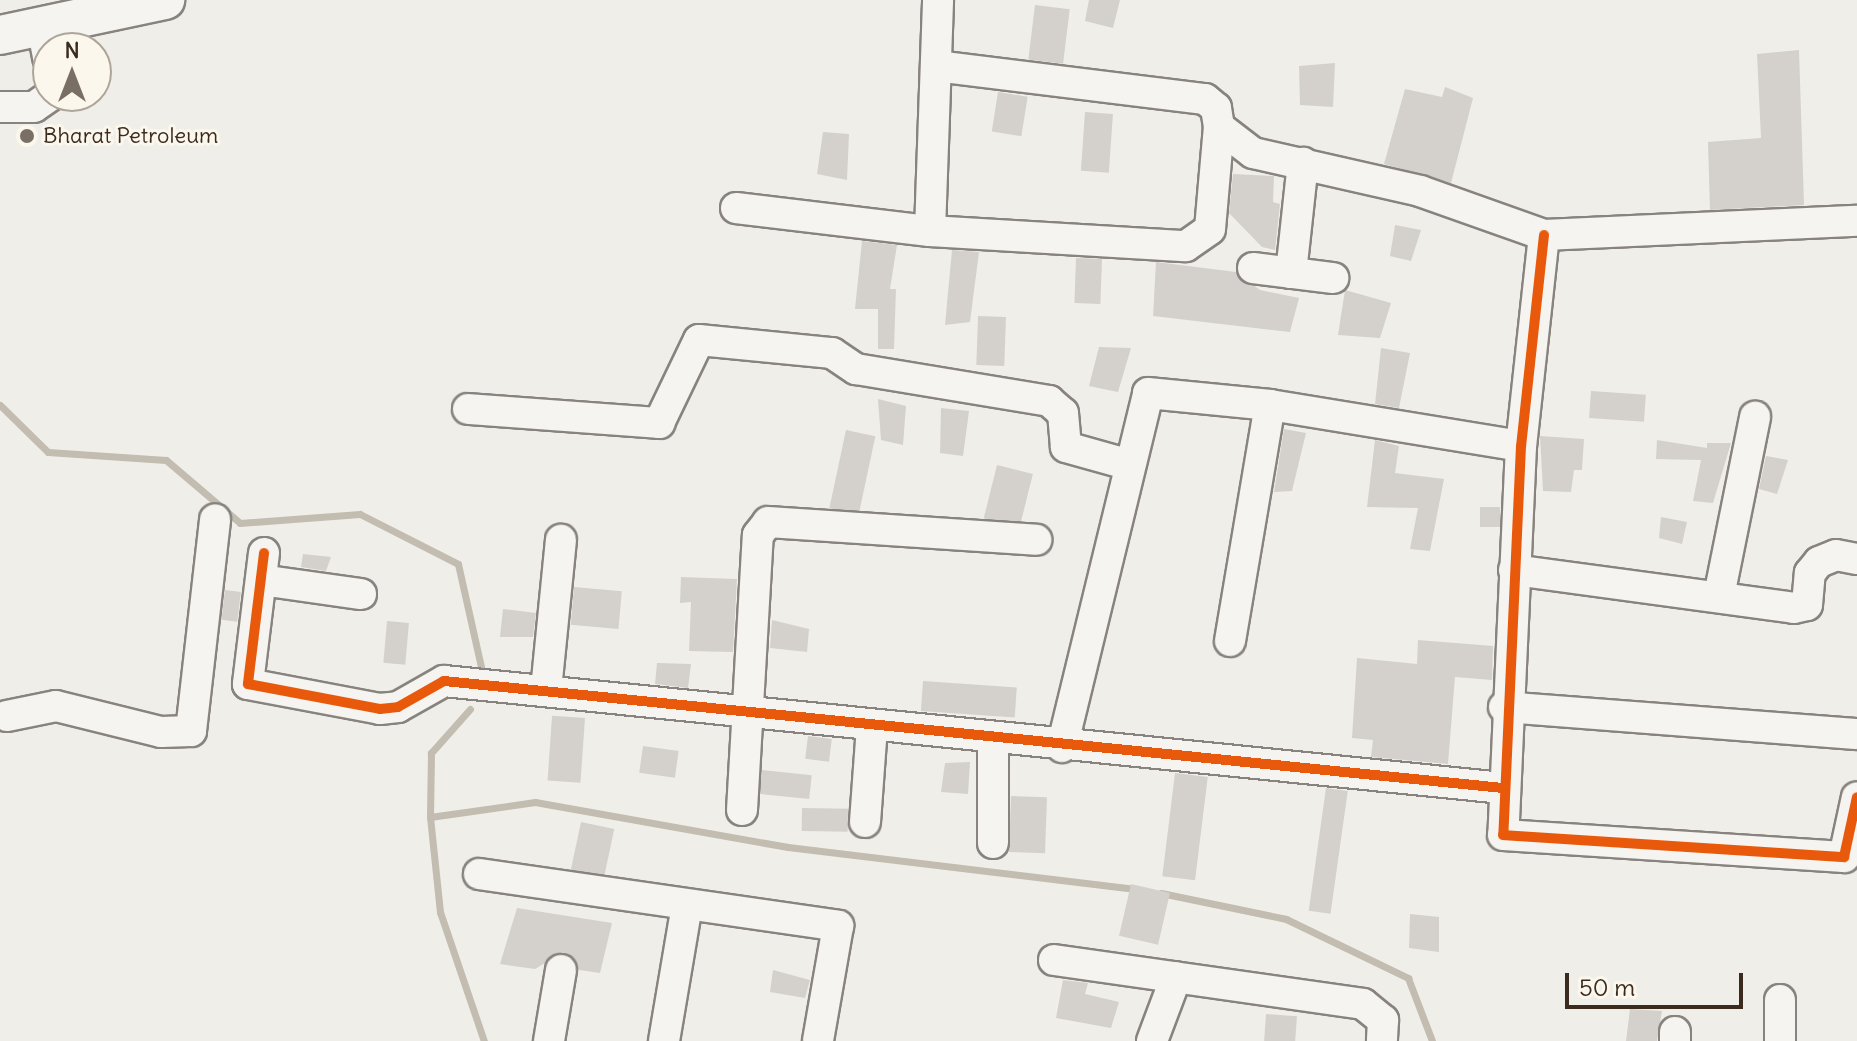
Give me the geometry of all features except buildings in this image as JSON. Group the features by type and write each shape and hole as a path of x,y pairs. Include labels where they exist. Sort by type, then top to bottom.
{"main road":[{"path":"74,32 165,0"},
{"path":"0,35 32,40"}],"street":[{"path":"930,231 938,0"},
{"path":"736,208 930,231 1186,246 1210,229 1219,127 1216,108 1191,95 936,66"},
{"path":"0,107 32,107"},
{"path":"1219,127 1253,153 1420,191 1544,235 1857,221"},
{"path":"1291,273 1303,163"},
{"path":"1544,235 1521,446 1504,707 1503,835 1844,857 1857,797"},
{"path":"1253,268 1333,278"},
{"path":"468,409 659,423 699,340 832,353 856,369 1049,401 1063,413 1066,447 1130,465"},
{"path":"1062,747 1148,393 1270,405 1521,446"},
{"path":"1230,641 1270,405"},
{"path":"1719,596 1755,417"},
{"path":"7,716 56,706 178,734 191,731 195,722 215,519"},
{"path":"742,810 751,714 758,535 768,522 1036,540"},
{"path":"546,690 561,540"},
{"path":"1514,570 1807,605 1810,573 1819,562 1836,555 1857,559"},
{"path":"248,684 262,567 361,594"},
{"path":"198,675 380,709 398,707 444,681 1062,747 1502,788"},
{"path":"1504,707 1857,734"},
{"path":"865,822 872,727"},
{"path":"993,740 993,843"},
{"path":"479,874 838,926 818,1041"},
{"path":"664,1041 687,905"},
{"path":"1054,960 1363,1004 1376,1008 1383,1020 1382,1041"},
{"path":"549,1041 561,970"},
{"path":"1152,1041 1176,977"},
{"path":"1780,1000 1780,1041"}],"waterway":[{"path":"0,405 48,452 166,460 240,523 360,514 458,564 482,671"},
{"path":"470,709 431,753 430,817 535,802 788,847 1137,889"},
{"path":"430,817 440,912 484,1041"},
{"path":"1161,893 1286,919 1408,978 1432,1041"}],"cycle path":[{"path":"1544,235 1521,446 1503,835 1844,857 1857,797"},
{"path":"264,553 248,684 380,709 398,707 444,681 1502,788"}],"place":[{"name":"Bharat Petroleum","path":"27,136"}]}
